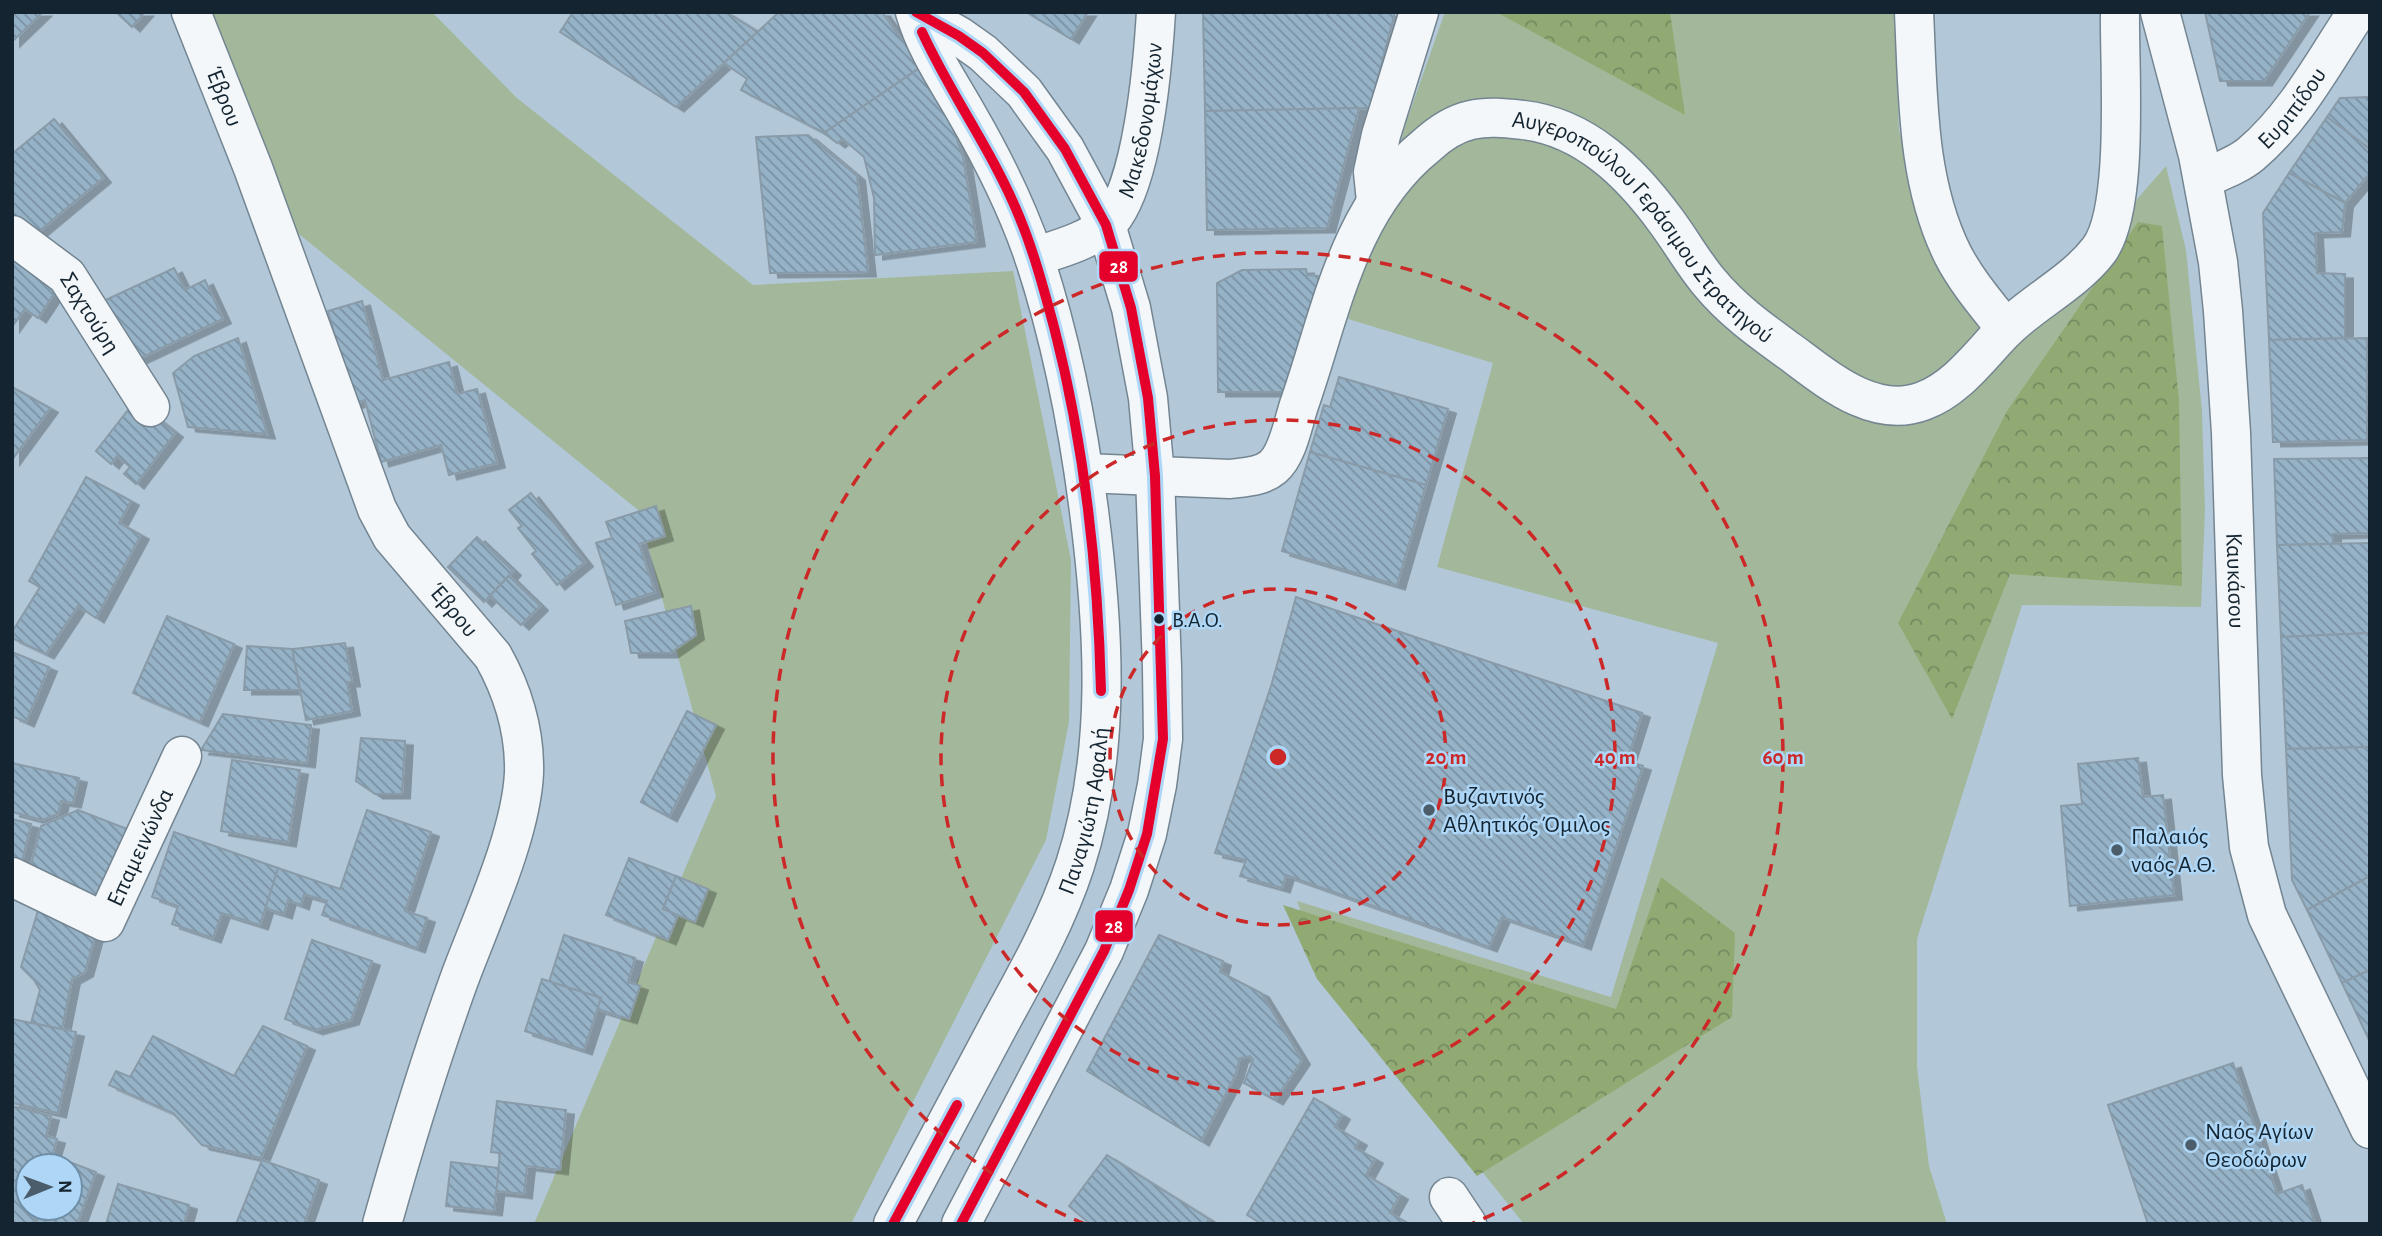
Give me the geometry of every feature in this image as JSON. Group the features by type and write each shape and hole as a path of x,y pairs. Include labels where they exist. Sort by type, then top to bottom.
{"street":[{"name":"Έβρου","path":"191,12 253,168 377,509 392,537 493,656 503,675 522,736 524,772 520,806 421,1093 382,1224"},
{"name":"Παναγιώτη Αφαλή","path":"915,12 959,36 983,53 1024,92 1066,149 1106,225 1124,281 1143,366 1153,438 1155,476 1163,727 1157,785 1147,834 1129,890 1104,951 961,1224"},
{"name":"Παναγιώτη Αφαλή","path":"893,1224 1042,943 1074,868 1090,813 1098,766 1101,704 1097,583 1084,473 1061,355 1034,257 1012,200 937,64 915,12"},
{"name":"Μακεδονομάχων","path":"1034,257 1073,244 1106,225 1120,205 1141,139 1156,12"},
{"path":"1376,201 1373,172 1381,135 1419,12"},
{"path":"1914,12 1923,153 1935,205 1954,256 1973,287 2006,329"},
{"name":"Αυγεροπούλου Γεράσιμου Στρατηγού","path":"1084,473 1200,479 1241,478 1262,473 1278,462 1321,345 1345,264 1376,201 1413,156 1452,127 1476,118 1538,122 1581,139 1618,164 1666,221 1710,284 1757,329 1844,390 1886,405 1918,403 1951,384 2006,329 2089,262 2104,242 2114,208 2120,153 2120,12"},
{"name":"Καυκάσου","path":"2160,12 2203,179 2218,262 2227,356 2242,775 2249,847 2271,925 2370,1129"},
{"name":"Ευριπίδου","path":"2203,179 2249,156 2270,136 2291,111 2357,12"},
{"name":"Σαχτούρη","path":"12,235 67,276 150,407"},
{"name":"Επαμεινώνδα","path":"12,877 106,922 182,756"}],"green space":[{"path":"209,12 432,12 517,98 753,285 1013,271 1071,560 1069,722 1046,840 851,1224 534,1224 716,796 638,510 294,230"},
{"path":"1445,12 1894,12 1899,131 1945,275 2013,341 2166,166 2186,250 2202,411 2205,510 2201,607 2022,605 1917,939 1917,1067 1929,1166 1947,1224 1524,1224 1323,973 1297,901 1611,997 1718,643 1437,567 1493,363 1348,319 1408,117"},
{"path":"1496,12 1670,12 1685,115"},
{"path":"2138,222 2162,226 2179,401 2182,586 2010,574 1952,719 1898,623 2007,411"},
{"path":"1661,877 1735,933 1732,1017 1477,1176 1317,979 1283,905 1616,1009"}],"building":[{"path":"12,12 43,12 12,42"},
{"path":"116,12 145,12 132,27"},
{"path":"573,12 726,12 758,32 676,107 560,32"},
{"path":"779,12 882,12 921,67 824,133 741,90 747,79 724,63"},
{"path":"1026,12 1088,12 1071,39"},
{"path":"1203,12 1395,12 1370,108 1205,111"},
{"path":"2205,12 2310,12 2264,81 2220,81"},
{"path":"921,67 947,111 963,157 977,242 875,255 874,198 864,157 843,139 837,143 824,133"},
{"path":"2370,97 2370,149 2327,117 2340,98"},
{"path":"1359,108 1327,228 1207,230 1205,111"},
{"path":"2327,117 2370,149 2370,173 2345,203 2289,173"},
{"path":"54,119 103,178 31,238 12,215 12,154"},
{"path":"808,135 857,176 868,272 770,273 756,137"},
{"path":"2289,173 2345,203 2342,232 2315,233 2317,273 2345,274 2345,338 2269,340 2263,213"},
{"path":"12,241 65,277 38,318 25,309 12,327"},
{"path":"174,268 185,290 205,280 223,319 126,365 97,304"},
{"path":"1306,269 1307,275 1318,276 1317,323 1290,392 1218,392 1217,283 1242,270"},
{"path":"362,301 383,380 449,362 457,394 477,389 497,463 449,475 441,445 381,462 365,400 353,404 328,311"},
{"path":"238,338 267,434 188,427 173,373 194,356"},
{"path":"2367,338 2367,440 2273,442 2269,340"},
{"path":"1339,377 1448,409 1426,485 1310,452 1324,405 1330,407"},
{"path":"12,387 50,408 12,460"},
{"path":"135,401 175,433 136,484 124,474 130,467 117,456 111,464 96,451"},
{"path":"1310,452 1426,485 1397,585 1282,551"},
{"path":"2370,458 2370,533 2333,534 2333,544 2277,545 2274,459"},
{"path":"86,477 131,501 119,523 141,535 96,618 78,606 46,654 12,638 12,632 40,587 29,581"},
{"path":"531,493 585,562 557,585 532,554 536,551 518,528 522,526 509,510"},
{"path":"656,506 665,536 639,544 655,592 616,605 596,543 612,538 606,522"},
{"path":"477,537 513,571 484,602 448,567"},
{"path":"2370,543 2370,633 2281,637 2277,545"},
{"path":"509,576 540,606 521,625 490,596"},
{"name":"Βυζαντινός Αθλητικός Όμιλος","path":"1296,597 1642,713 1627,761 1643,766 1583,945 1502,917 1489,947 1286,875 1282,888 1240,876 1246,860 1215,853 1271,686"},
{"path":"691,606 696,635 670,653 631,653 625,621"},
{"path":"167,616 234,644 200,722 133,693"},
{"path":"2370,633 2370,747 2286,749 2281,637"},
{"path":"345,643 352,682 347,682 352,711 306,720 292,649"},
{"path":"247,646 292,649 300,690 244,690"},
{"path":"12,652 49,667 26,722 12,716"},
{"path":"687,711 716,725 669,817 641,802"},
{"path":"223,714 311,725 307,763 201,750"},
{"path":"361,738 405,741 402,794 375,794 356,781"},
{"path":"2370,747 2370,876 2307,910 2292,880 2286,749"},
{"name":"Παλαιός ναός Α.Θ.","path":"2138,758 2143,797 2163,795 2174,895 2070,906 2061,806 2082,804 2078,764"},
{"path":"232,760 300,770 288,842 221,831"},
{"path":"12,763 79,778 73,803 61,801 58,814 42,820 12,812"},
{"path":"78,810 130,830 101,907 27,880 41,826"},
{"path":"367,810 431,832 405,911 427,918 417,948 322,915 327,901 304,894 301,905 288,900 284,914 265,908 278,868 340,889"},
{"path":"12,819 31,824 21,866 12,864"},
{"path":"174,832 278,868 260,925 222,913 213,938 172,924 178,906 152,897"},
{"path":"629,858 676,876 663,909 678,915 668,940 606,915"},
{"path":"676,876 708,889 695,922 663,909"},
{"path":"2370,876 2370,970 2342,983 2307,910"},
{"path":"39,907 97,929 85,972 72,979 62,1029 31,1023 40,990 21,967"},
{"path":"564,935 635,958 628,982 640,986 629,1019 597,1009 601,998 549,982"},
{"path":"1159,935 1223,961 1220,972 1261,993 1302,1060 1275,1100 1244,1083 1253,1060 1250,1056 1240,1058 1235,1076 1201,1141 1087,1071"},
{"path":"312,940 372,961 351,1020 315,1030 285,1019"},
{"path":"2370,970 2370,1042 2342,983"},
{"path":"542,979 601,998 584,1050 525,1031"},
{"path":"12,1019 76,1032 58,1113 12,1103"},
{"path":"263,1026 307,1046 261,1158 202,1145 173,1113 109,1085 116,1071 130,1077 153,1036 234,1076"},
{"name":"Ναός Αγίων Θεοδώρων","path":"2233,1063 2277,1194 2302,1185 2315,1224 2148,1224 2108,1105"},
{"path":"1314,1098 1342,1115 1335,1127 1359,1141 1355,1148 1375,1159 1366,1175 1400,1195 1390,1213 1409,1224 1262,1224 1247,1215"},
{"path":"497,1101 566,1110 560,1170 527,1166 524,1194 496,1191 500,1153 491,1152"},
{"path":"12,1106 51,1116 46,1136 57,1139 53,1152 14,1152 14,1222 34,1222 12,1224"},
{"path":"1107,1155 1209,1219 1206,1224 1090,1224 1069,1206"},
{"path":"262,1160 319,1180 304,1224 236,1224"},
{"path":"451,1162 499,1168 494,1211 446,1206"},
{"path":"84,1167 96,1172 84,1205"},
{"path":"118,1184 189,1205 184,1224 106,1224"},
{"path":"37,1222 78,1222 77,1224"}],"transit line":[{"name":"28","path":"916,12 983,53 1024,92 1065,149 1106,225 1131,308 1148,398 1155,476 1163,739 1147,834 1129,890 1104,951 961,1224"},
{"name":"28","path":"922,32 1009,192 1029,243 1050,313 1065,372 1082,462 1097,599 1101,691"},
{"name":"28","path":"893,1224 957,1105"}],"place":[{"name":"Β.Α.Ο.","path":"1159,619"},
{"name":"Βυζαντινός Αθλητικός Όμιλος","path":"1429,810"},
{"name":"Παλαιός ναός Α.Θ.","path":"2117,850"},
{"name":"Ναός Αγίων Θεοδώρων","path":"2191,1145"}]}
